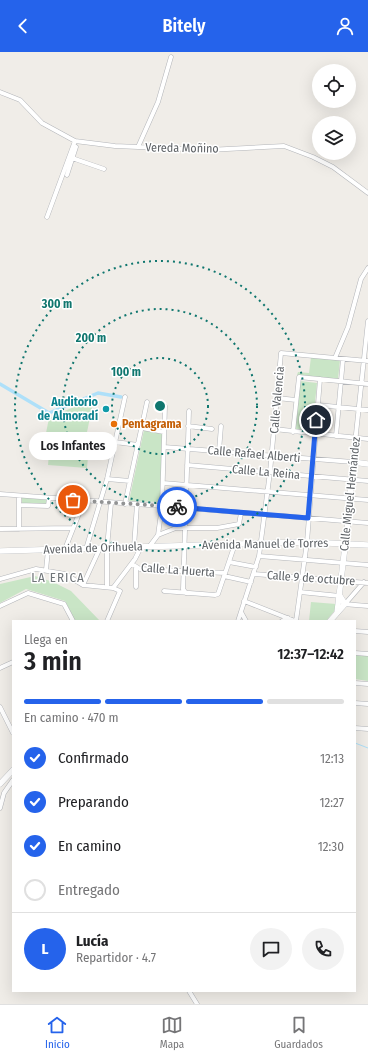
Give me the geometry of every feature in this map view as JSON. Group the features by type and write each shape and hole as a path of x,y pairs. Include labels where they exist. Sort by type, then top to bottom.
{"main road":[{"name":"Calle Rafael Alberti","path":"353,462 368,464"},
{"name":"Calle Miguel Hernández","path":"340,596 353,462"},
{"name":"Avenida Manuel de Torres","path":"186,546 307,542 368,545"},
{"name":"Avenida de Orihuela","path":"0,551 186,546"},
{"path":"331,620 342,604 340,596"},
{"path":"0,780 11,772"},
{"path":"0,784 11,772"}],"street":[{"path":"138,147 160,97 171,57"},
{"name":"Vereda Moñino","path":"0,92 20,100 42,124 76,142 138,147 208,150 290,147 333,167 368,193"},
{"path":"67,175 76,142"},
{"path":"47,217 76,142"},
{"path":"72,158 104,169"},
{"path":"366,361 335,358 349,324 361,279 368,268"},
{"name":"Calle Miguel Hernández","path":"353,462 361,384 366,361 368,321"},
{"name":"Calle Valencia","path":"238,620 259,556 268,492 281,353 335,358"},
{"path":"336,436 342,358"},
{"path":"293,432 299,377 368,384"},
{"path":"296,620 303,560 307,542 311,476 320,379"},
{"path":"86,549 107,479 125,397"},
{"path":"277,398 296,400"},
{"path":"125,504 147,402"},
{"path":"318,405 368,410"},
{"path":"149,547 158,535 162,506 165,406"},
{"path":"186,593 183,589 186,546 186,448 189,411"},
{"path":"188,426 212,430"},
{"path":"219,451 221,426"},
{"path":"142,428 164,432"},
{"path":"274,429 368,438"},
{"path":"115,442 138,445"},
{"name":"Calle Rafael Alberti","path":"164,447 353,462"},
{"name":"Calle La Reina","path":"187,465 368,481"},
{"path":"107,479 130,481"},
{"path":"163,482 368,500"},
{"path":"0,494 368,523"},
{"path":"19,496 19,529"},
{"path":"19,505 48,506 49,498"},
{"path":"66,549 84,501"},
{"path":"107,587 107,548 111,503"},
{"path":"136,504 138,547 134,565 136,587"},
{"path":"158,535 174,529 216,528 239,524 241,513"},
{"path":"0,529 73,528"},
{"path":"164,591 218,594 235,544"},
{"path":"83,585 100,548"},
{"path":"46,570 48,550"},
{"path":"259,556 368,565"},
{"path":"229,562 256,567"},
{"path":"113,588 134,565"},
{"name":"Calle La Huerta","path":"134,565 184,572 225,574 251,582"},
{"path":"0,579 36,569 65,574 83,585 113,588 120,591 107,620"},
{"name":"Calle 9 de octubre","path":"254,574 366,582"},
{"path":"342,604 366,582"},
{"path":"300,592 340,596"},
{"path":"0,606 28,593 64,604 72,620"},
{"path":"244,601 293,620"},
{"path":"342,604 368,606"},
{"path":"241,612 245,620"},
{"path":"284,620 288,618"},
{"path":"356,631 368,632"},
{"path":"356,653 368,654"},
{"path":"0,668 12,662"},
{"path":"356,683 368,684"},
{"path":"356,703 368,704"},
{"path":"0,707 12,731"},
{"path":"356,728 368,729"},
{"path":"0,808 4,793 12,781"},
{"path":"190,992 197,1004"}],"green space":[{"path":"311,357 340,360 338,379 297,375 298,372 309,373"},
{"path":"300,381 317,383 312,431 295,429"},
{"path":"94,398 86,437 46,433 49,418"},
{"path":"144,430 162,434 160,502 129,501"},
{"path":"49,454 88,457 87,468 48,465"},
{"path":"22,497 48,500 47,505 22,504"},
{"path":"35,576 53,582 71,591 99,620 74,620 65,601 26,589 0,603 0,584"},
{"path":"311,602 336,604 336,609 327,620 309,620"},
{"path":"356,654 368,655 368,681 356,679"}],"waterway":[{"path":"0,384 49,413 98,393 121,397"},
{"path":"356,743 368,748"}],"way so far":[{"path":"73,500 177,507"}],"place":[{"name":"Auditorio de Almoradí","path":"106,409"},
{"name":"Pentagrama","path":"114,424"},
{"name":"Los Infantes","path":"73,500"}],"district":[{"name":"LA ERICA","path":"58,577"}],"route":[{"path":"177,507 308,518 316,420"}]}
